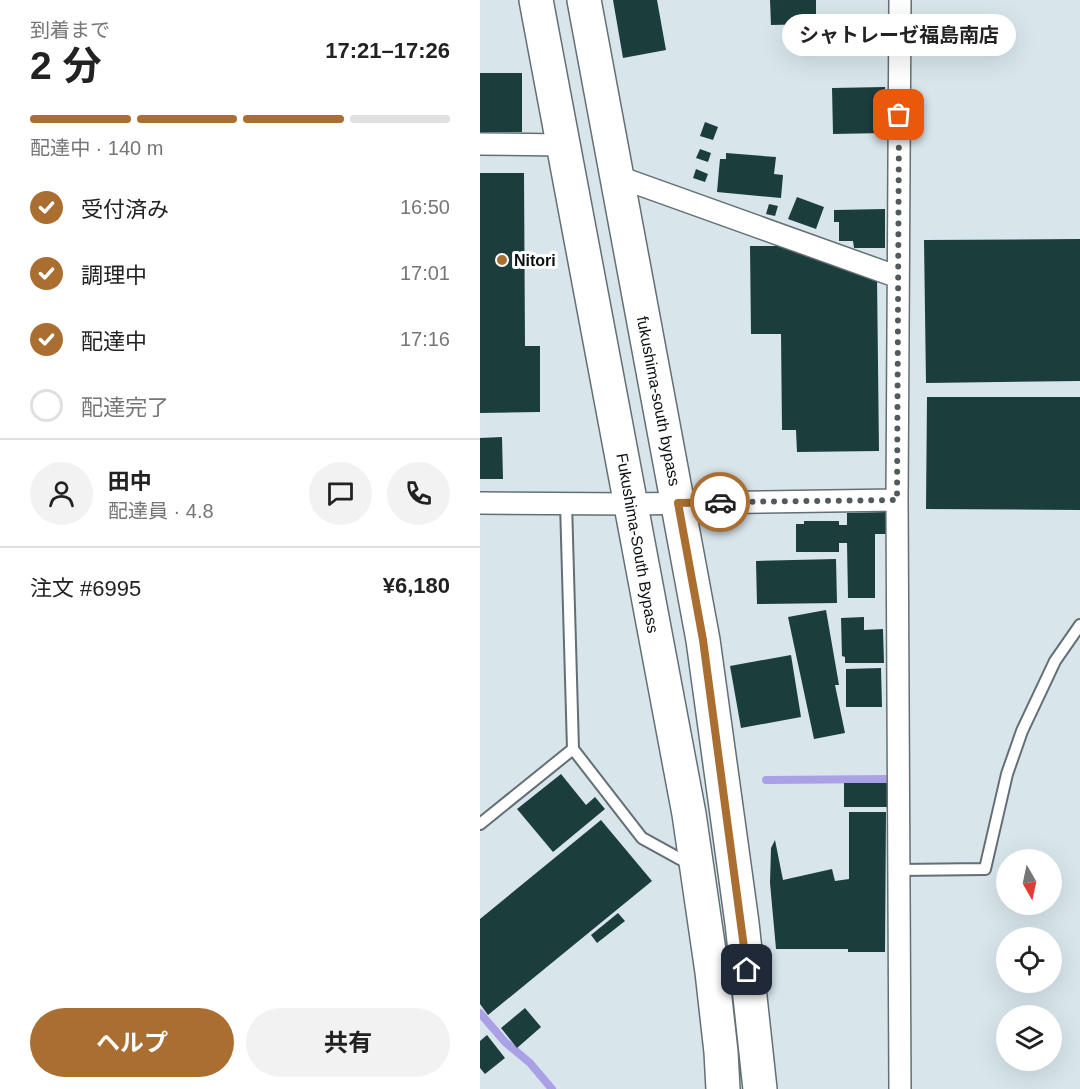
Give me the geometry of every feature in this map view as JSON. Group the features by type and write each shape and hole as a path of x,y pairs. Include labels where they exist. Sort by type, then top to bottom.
{"highway":[{"name":"Fukushima-South Bypass","path":"536,0 699,870 722,1052 723,1089"},
{"name":"fukushima-south bypass","path":"584,0 704,651 743,935 760,1089"}],"street":[{"path":"900,0 897,500 900,1089"},
{"path":"480,144 564,145"},
{"path":"616,176 898,277"},
{"path":"480,503 632,504 897,500"}],"lane":[{"path":"566,503 573,749 642,838 699,870"},
{"path":"899,870 985,869 1007,774 1022,731 1055,661 1080,625"},
{"path":"480,824 573,749"}],"building":[{"path":"613,0 657,0 666,50 623,58"},
{"path":"770,0 816,0 816,24 771,25"},
{"path":"480,73 522,73 522,132 480,132"},
{"path":"885,87 886,133 833,134 832,88"},
{"path":"705,122 718,127 713,140 700,136"},
{"path":"700,149 711,153 708,162 696,158"},
{"path":"726,153 776,157 774,174 783,175 781,198 717,192 720,159 726,159"},
{"path":"696,169 708,174 705,182 693,178"},
{"name":"Nitori","path":"480,173 524,173 525,346 540,346 540,412 480,413"},
{"path":"797,197 824,207 816,229 788,219"},
{"path":"769,204 778,206 775,216 766,214"},
{"path":"885,209 885,248 854,248 853,241 839,241 839,222 834,222 834,210"},
{"path":"1080,239 1080,381 926,383 924,240"},
{"path":"750,246 797,246 861,270 861,276 877,276 879,451 797,452 796,430 782,430 781,334 751,334"},
{"path":"927,397 1080,397 1080,510 926,509"},
{"path":"502,437 503,479 480,479 480,438"},
{"path":"887,512 887,534 875,534 875,598 848,598 847,543 839,543 839,552 796,552 796,524 804,524 804,521 839,521 839,525 847,525 847,513"},
{"path":"836,559 837,603 757,604 756,561"},
{"path":"826,610 839,685 835,685 845,733 814,739 788,617"},
{"path":"864,617 864,630 883,629 884,663 845,663 845,657 842,656 841,618"},
{"path":"791,655 801,717 741,728 730,666"},
{"path":"881,668 882,707 846,707 846,669"},
{"path":"561,774 586,805 595,797 605,809 553,852 517,809"},
{"path":"844,783 890,783 889,807 844,807"},
{"path":"849,812 886,812 885,952 848,952 848,949 776,949 770,883 771,848 775,840 783,880 832,869 835,881 849,879"},
{"path":"601,820 652,881 488,1015 480,1004 480,919"},
{"path":"618,913 625,921 597,943 591,935"},
{"path":"525,1008 541,1027 517,1048 501,1028"},
{"path":"487,1035 505,1058 485,1074 480,1068 480,1041"}],"waterway":[{"path":"766,780 895,779"},
{"path":"480,1013 505,1042 530,1063 552,1089"}],"way so far":[{"path":"720,502 897,500 899,115"}],"place":[{"name":"シャトレーゼ福島南店","path":"899,115"},
{"name":"Nitori","path":"502,260"}],"route":[{"path":"720,502 678,503 703,640 747,970"}]}
